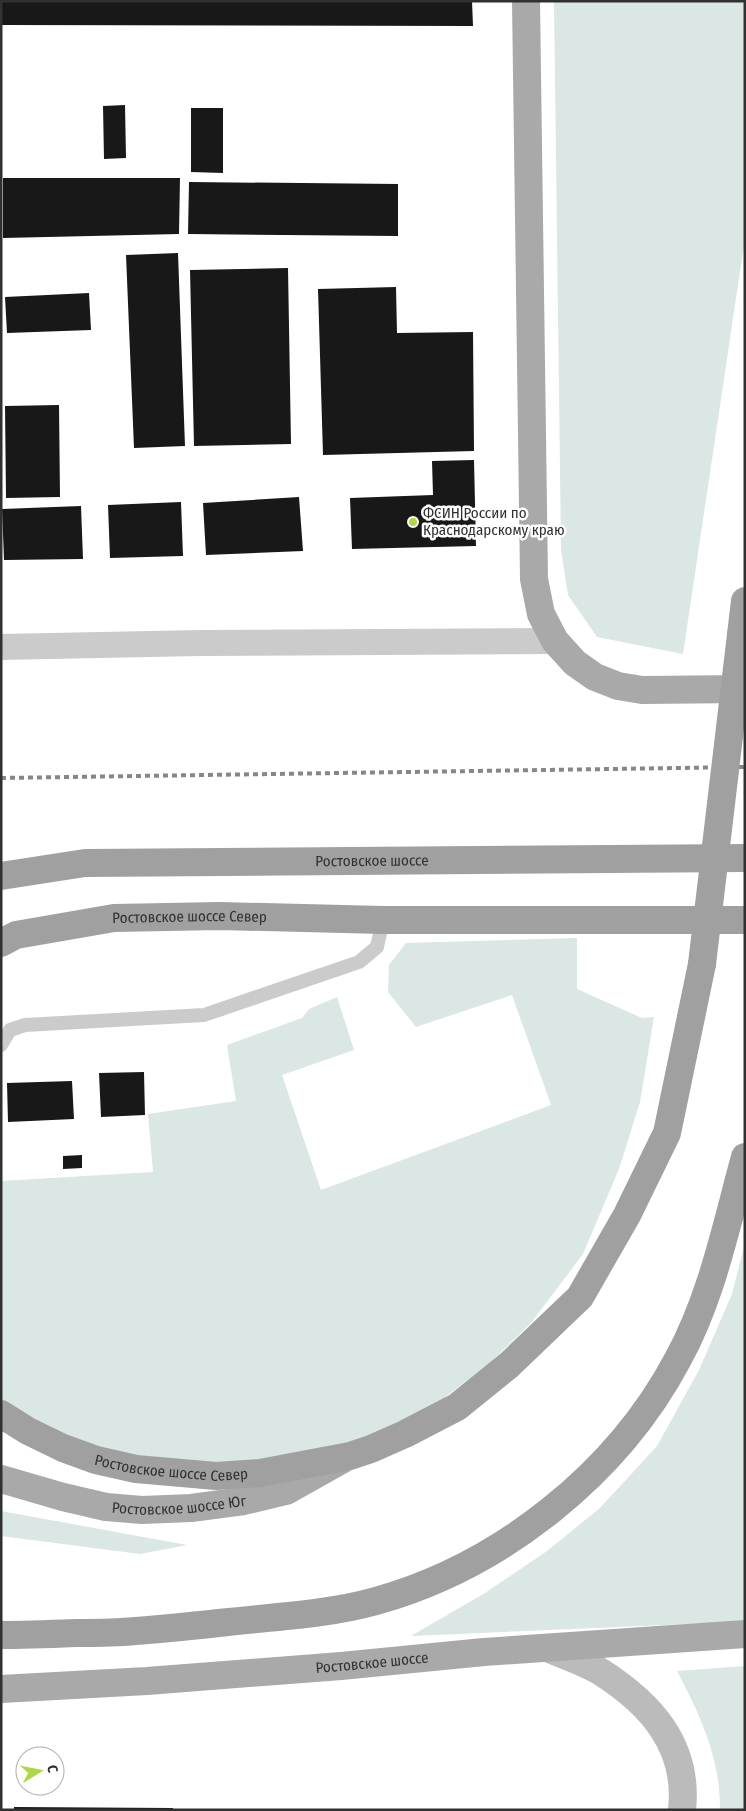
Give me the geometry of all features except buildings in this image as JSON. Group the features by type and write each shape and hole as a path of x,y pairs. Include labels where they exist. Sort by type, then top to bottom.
{"highway":[{"name":"Ростовское шоссе Север","path":"1,1414 28,1431 63,1448 96,1460 136,1469 216,1476 260,1473 350,1456 405,1434 457,1407 509,1365 580,1297 627,1214 667,1133 702,964 745,601"},
{"name":"Ростовское шоссе","path":"85,863 745,858"},
{"path":"1,876 85,863"},
{"name":"Ростовское шоссе Север","path":"1,943 16,935 114,918 220,916 383,920"},
{"path":"383,920 745,920"},
{"path":"1,1635 133,1632 317,1612 375,1602 438,1580 486,1554 534,1523 592,1474 621,1443 656,1397 678,1359 696,1322 712,1279 745,1157"}],"main road":[{"path":"526,1 534,579 541,614 555,641 574,662 595,677 618,686 642,690 745,689"},
{"name":"Ростовское шоссе","path":"1,862 85,863"},
{"name":"Ростовское шоссе Юг","path":"1,1479 63,1498 106,1507 142,1510 191,1508 244,1501 286,1491 350,1456"},
{"name":"Ростовское шоссе","path":"1,1690 147,1681 745,1634"},
{"path":"548,1648 599,1671 626,1690 653,1715 671,1741 680,1767 683,1798 682,1810"}],"street":[{"path":"1,647 200,643 555,641"}],"lane":[{"path":"1,1045 10,1030 25,1025 204,1015 359,962 377,947 383,920"}],"shaded area":[{"path":"554,1 745,1 745,238 683,654 597,637 568,595 561,550"},
{"path":"577,938 577,989 642,1018 654,1017 640,1102 619,1169 583,1254 531,1323 490,1363 444,1398 389,1429 326,1453 273,1466 129,1463 1,1409 1,1181 153,1172 148,1114 236,1101 227,1045 302,1018 309,1009 337,997 354,1050 282,1075 321,1190 551,1105 512,995 416,1027 388,992 389,965 406,943"},
{"path":"745,1243 745,1620 411,1636 485,1593 547,1551 600,1508 657,1446 699,1370 732,1294"},
{"path":"1,1511 187,1545 140,1554 1,1536"},
{"path":"745,1666 745,1810 720,1810 717,1772 708,1738 677,1671"}],"railway":[{"path":"1,778 745,767"}],"place":[{"name":"ФСИН России по Краснодарскому краю","path":"413,522"}]}
